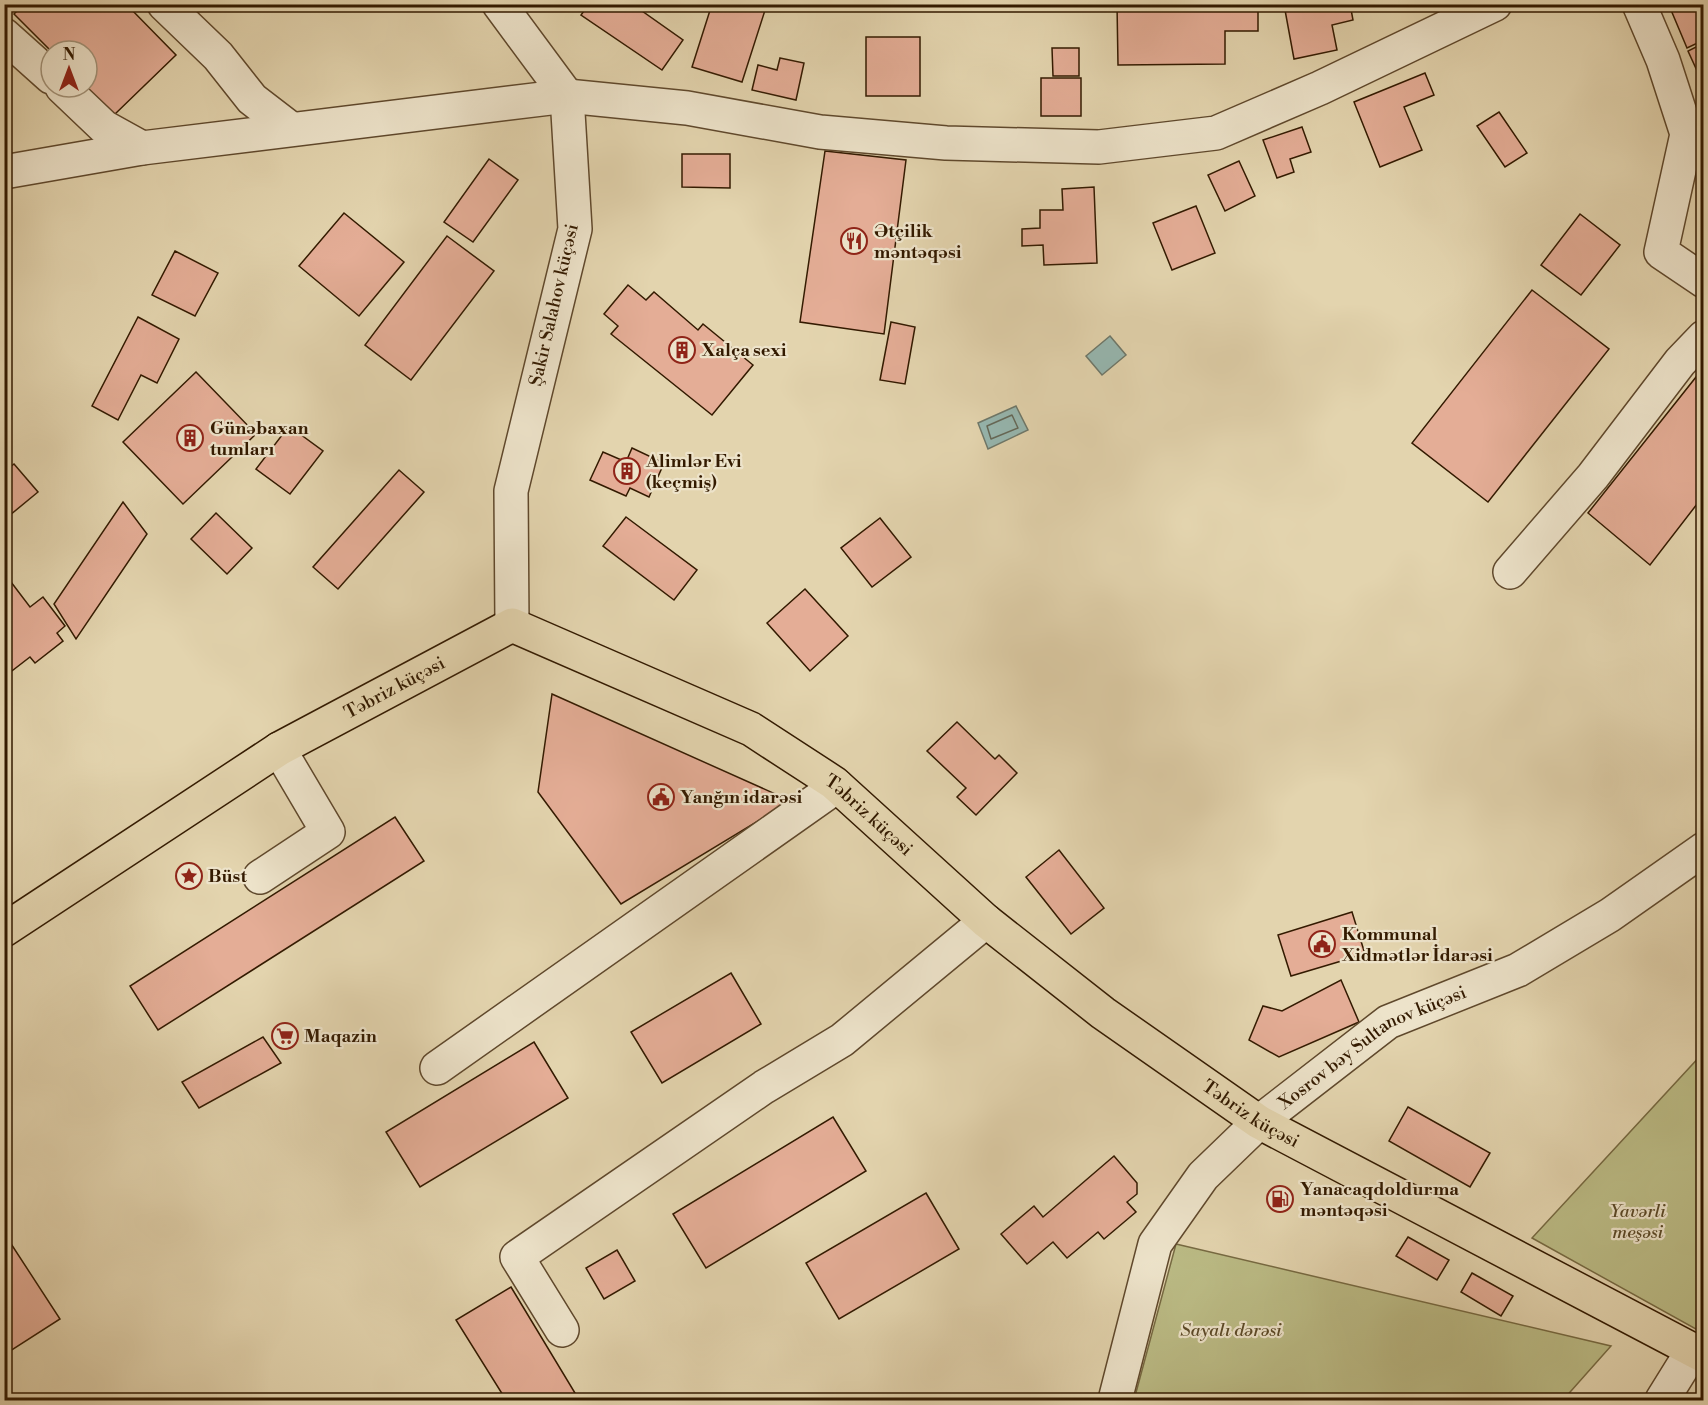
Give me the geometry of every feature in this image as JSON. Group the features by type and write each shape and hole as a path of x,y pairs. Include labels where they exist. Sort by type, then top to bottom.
{"main road":[{"name":"Təbriz küçəsi","path":"4,930 279,749 512,625 751,729 837,786 986,921 1103,1013 1259,1122 1698,1353"}],"street":[{"path":"164,4 218,56 252,99 291,129"},
{"path":"499,4 567,96"},
{"path":"4,172 142,148 567,96 687,108 820,132 946,143 1099,147 1216,133 1320,88 1494,4"},
{"path":"1639,4 1664,60 1687,134 1661,252 1704,281"},
{"path":"4,35 39,66"},
{"name":"Şakir Salahov küçəsi","path":"512,625 511,491 575,229 567,96"},
{"path":"75,99 104,127 142,148"},
{"path":"1510,572 1593,476 1680,362 1704,337"},
{"path":"260,877 328,832 279,749"},
{"path":"437,1068 837,786"},
{"name":"Xosrov bəy Sultanov küçəsi","path":"1115,1401 1155,1244 1203,1176 1259,1122 1388,1022 1426,1005 1463,994 1518,970 1610,915 1704,849"},
{"path":"562,1330 517,1257 764,1087 842,1040 986,921"},
{"path":"1662,1401 1698,1353"}],"green space":[{"name":"Yavərli meşəsi","path":"1703,1053 1703,1333 1532,1238"},
{"name":"Sayalı dərəsi","path":"1176,1244 1611,1346 1563,1400 1134,1400"}],"water":[{"path":"1110,336 1126,355 1102,375 1086,356"},
{"path":"1016,406 1028,430 988,449 978,423"}],"building":[{"path":"24,4 126,4 176,55 114,115 98,99 99,39 39,39 14,14"},
{"path":"589,4 632,4 683,40 662,70 581,15"},
{"path":"712,4 767,4 742,82 692,67"},
{"path":"1117,4 1258,4 1258,31 1225,31 1225,64 1118,65"},
{"path":"1313,4 1350,4 1353,20 1332,25 1337,50 1294,59 1285,10"},
{"path":"1681,4 1704,4 1704,40 1687,48 1671,10"},
{"path":"866,37 920,37 920,96 866,96"},
{"path":"1704,43 1704,86 1688,51"},
{"path":"1052,48 1079,48 1079,76 1053,76"},
{"path":"780,58 804,63 796,100 752,90 758,65 777,70"},
{"path":"1425,73 1434,95 1404,107 1422,150 1380,167 1354,102"},
{"path":"1041,78 1081,78 1081,116 1041,116"},
{"path":"1499,112 1527,153 1505,167 1477,126"},
{"path":"1302,127 1311,152 1290,159 1294,172 1277,178 1263,140"},
{"name":"Ətçilik məntəqəsi","path":"825,151 906,160 884,334 800,322"},
{"path":"682,154 730,154 730,188 682,187"},
{"path":"489,159 518,180 473,242 444,222"},
{"path":"1239,161 1255,196 1225,211 1208,175"},
{"path":"1094,187 1097,263 1044,265 1043,245 1022,246 1022,229 1040,228 1040,210 1063,210 1062,189"},
{"path":"1196,206 1215,253 1172,270 1153,223"},
{"path":"344,213 404,262 359,316 299,266"},
{"path":"1580,214 1620,245 1581,295 1541,265"},
{"path":"1704,218 1704,254 1697,253"},
{"path":"447,236 494,271 411,380 365,345"},
{"path":"175,251 218,273 195,316 152,295"},
{"name":"Xalça sexi","path":"628,285 646,300 654,292 698,330 703,324 753,365 712,415 611,334 618,326 604,314"},
{"path":"1532,290 1609,349 1488,502 1412,443"},
{"path":"138,317 179,339 157,383 141,375 118,420 92,406"},
{"path":"891,322 915,327 905,384 880,380"},
{"path":"1704,367 1704,495 1650,565 1588,513"},
{"name":"Günəbaxan tumları","path":"196,372 256,434 183,504 123,442"},
{"path":"289,426 323,451 290,494 256,469"},
{"name":"Alimlər Evi (keçmiş)","path":"632,448 664,463 649,497 630,488 626,496 590,480 603,452 626,462"},
{"path":"14,464 38,492 4,520 4,472"},
{"path":"399,470 424,492 338,589 313,567"},
{"path":"123,502 147,534 76,639 54,604"},
{"path":"216,513 252,548 227,574 191,539"},
{"path":"626,517 697,570 674,600 603,546"},
{"path":"880,518 911,557 872,587 841,548"},
{"path":"11,582 30,607 43,597 65,626 57,633 63,641 35,663 30,657 4,677 4,587"},
{"path":"805,589 848,636 810,671 767,623"},
{"name":"Yanğın idarəsi","path":"552,694 791,801 621,904 538,792"},
{"path":"957,722 995,759 999,755 1017,773 976,815 957,797 966,788 927,751"},
{"path":"395,817 424,861 158,1030 130,986"},
{"path":"1059,850 1104,908 1071,934 1026,877"},
{"name":"Kommunal Xidmətlər İdarəsi","path":"1352,912 1365,954 1291,976 1278,935"},
{"path":"731,973 761,1024 662,1083 631,1032"},
{"path":"1341,980 1359,1022 1279,1057 1249,1040 1263,1006 1282,1011"},
{"path":"263,1037 281,1063 199,1108 182,1082"},
{"path":"534,1042 568,1098 420,1187 386,1132"},
{"path":"1408,1107 1490,1153 1470,1187 1389,1141"},
{"path":"833,1117 866,1171 706,1268 673,1214"},
{"path":"1114,1156 1137,1183 1137,1194 1127,1202 1136,1212 1104,1239 1098,1232 1067,1258 1053,1242 1027,1264 1001,1234 1034,1206 1043,1217"},
{"path":"926,1193 959,1249 839,1319 806,1263"},
{"path":"4,1233 60,1319 4,1355"},
{"path":"1408,1237 1449,1260 1437,1280 1396,1256"},
{"path":"617,1250 635,1281 604,1299 586,1268"},
{"path":"1472,1273 1513,1296 1501,1316 1461,1292"},
{"path":"511,1287 575,1393 563,1400 506,1400 456,1320"}],"place":[{"name":"Ətçilik məntəqəsi","path":"854,241"},
{"name":"Xalça sexi","path":"682,350"},
{"name":"Günəbaxan tumları","path":"190,438"},
{"name":"Alimlər Evi (keçmiş)","path":"627,471"},
{"name":"Yanğın idarəsi","path":"661,797"},
{"name":"Büst","path":"189,876"},
{"name":"Kommunal Xidmətlər İdarəsi","path":"1322,944"},
{"name":"Maqazin","path":"285,1036"},
{"name":"Yanacaqdoldurma məntəqəsi","path":"1280,1199"}]}
